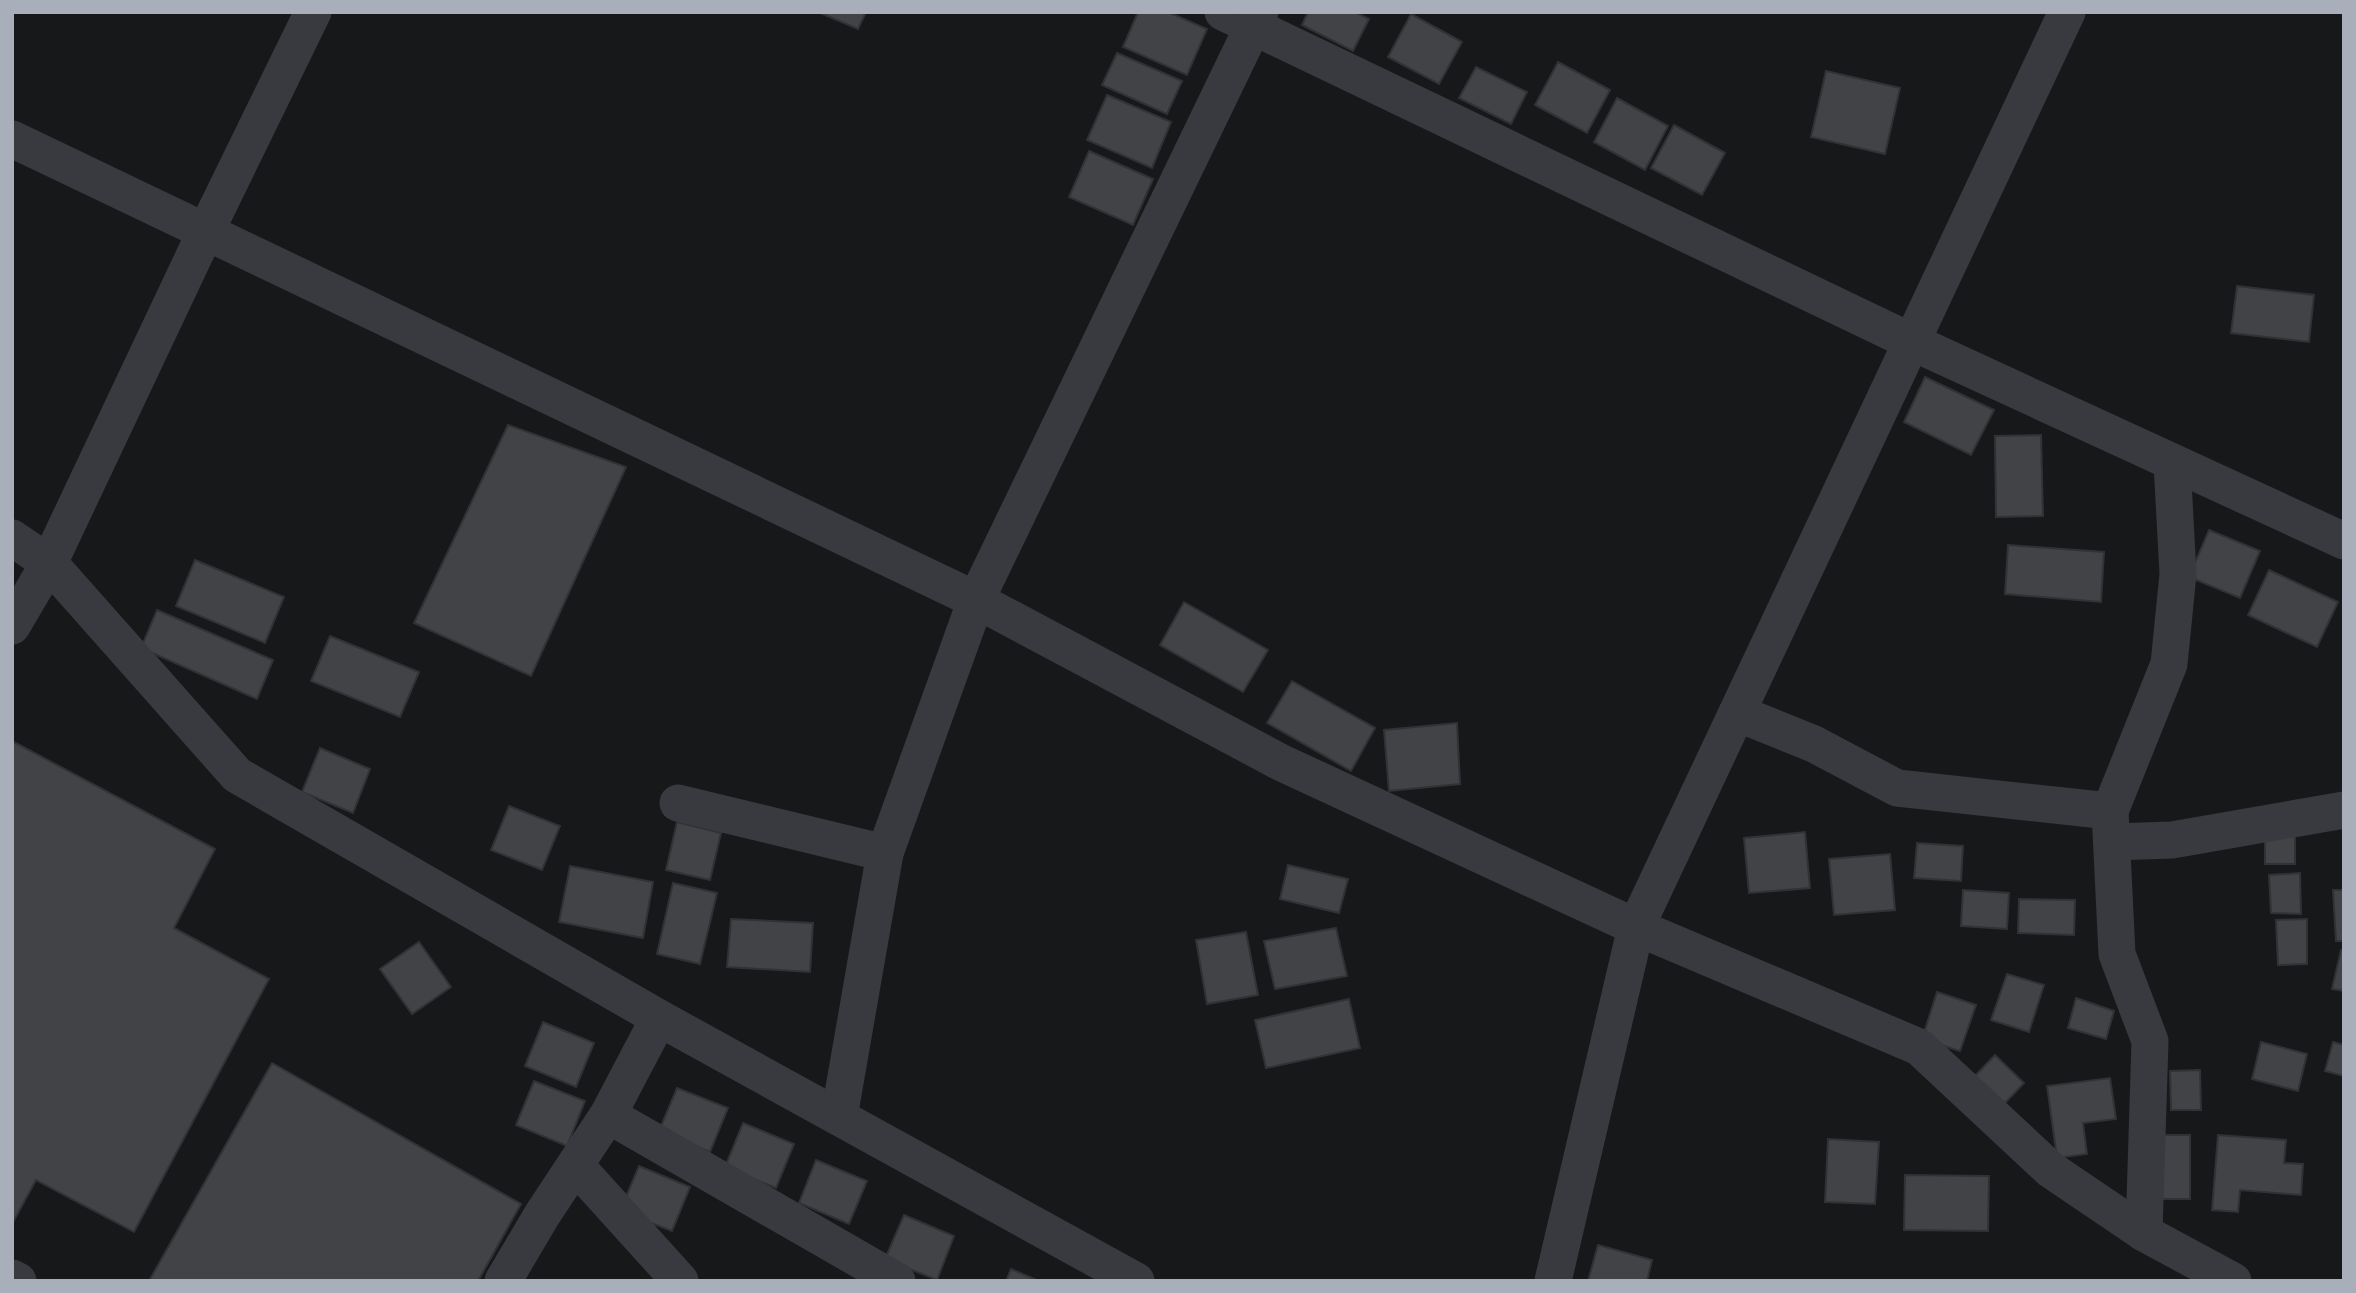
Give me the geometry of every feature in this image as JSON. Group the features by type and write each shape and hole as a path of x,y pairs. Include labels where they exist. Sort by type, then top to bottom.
{"street":[{"path":"12,626 49,563 313,12"},
{"path":"1553,1281 1636,927 2067,12"},
{"path":"839,1117 885,853 976,600 1245,17 1912,342 2344,541"},
{"path":"12,139 976,600 1282,763 1636,927 1919,1047 2051,1170 2144,1233 2233,1281"},
{"path":"2144,1233 2150,1041 2117,954 2111,827 2169,664 2178,574 2172,463"},
{"path":"12,538 49,563 237,775 659,1018 1136,1281"},
{"path":"1737,713 1814,744 1897,788 2172,840 2344,810"},
{"path":"678,803 885,853"},
{"path":"503,1281 542,1215 608,1115 659,1018"},
{"path":"608,1115 897,1281"},
{"path":"576,1166 680,1281"},
{"path":"12,1278 18,1281"}],"building":[{"path":"818,12 866,12 858,29"},
{"path":"1138,12 1168,12 1207,29 1187,75 1123,47"},
{"path":"1308,12 1355,12 1369,19 1353,51 1302,25"},
{"path":"1411,14 1462,42 1439,84 1388,57"},
{"path":"1117,53 1182,81 1167,114 1102,85"},
{"path":"1558,62 1610,90 1587,133 1535,105"},
{"path":"1476,67 1527,92 1511,124 1459,98"},
{"path":"1826,71 1900,88 1885,154 1811,137"},
{"path":"1107,95 1171,122 1152,168 1087,140"},
{"path":"1617,98 1668,126 1645,170 1594,142"},
{"path":"1674,125 1725,153 1702,195 1651,168"},
{"path":"1089,151 1153,179 1133,225 1069,197"},
{"path":"2237,286 2314,295 2309,342 2231,333"},
{"path":"1925,377 1994,410 1971,455 1904,422"},
{"path":"508,425 626,467 531,676 414,623"},
{"path":"2041,435 2043,516 1996,517 1995,436"},
{"path":"2209,530 2260,551 2240,598 2189,577"},
{"path":"2008,545 2104,552 2101,602 2005,594"},
{"path":"195,560 284,597 265,643 176,606"},
{"path":"2269,570 2338,602 2317,647 2248,615"},
{"path":"1184,602 1268,650 1243,692 1160,645"},
{"path":"157,610 273,660 257,699 141,648"},
{"path":"330,636 419,672 400,717 311,681"},
{"path":"1292,681 1375,728 1351,771 1267,723"},
{"path":"1457,723 1460,784 1389,791 1384,730"},
{"path":"12,741 215,849 174,928 269,979 134,1232 36,1180 12,1224"},
{"path":"320,748 370,769 353,813 302,792"},
{"path":"509,806 560,826 542,870 491,850"},
{"path":"677,822 721,833 710,880 666,870"},
{"path":"1805,832 1810,888 1749,893 1744,838"},
{"path":"2265,834 2295,834 2295,864 2265,864"},
{"path":"1917,843 1963,846 1961,881 1914,878"},
{"path":"1890,854 1895,910 1834,915 1829,859"},
{"path":"1288,865 1348,879 1339,913 1280,899"},
{"path":"570,866 653,882 643,938 559,922"},
{"path":"2300,873 2301,914 2271,913 2269,875"},
{"path":"673,883 717,893 700,964 657,954"},
{"path":"1963,890 2009,893 2007,929 1961,926"},
{"path":"2333,890 2344,890 2344,941 2336,941"},
{"path":"2019,899 2075,900 2074,935 2018,933"},
{"path":"731,919 813,923 810,972 727,967"},
{"path":"2307,919 2307,964 2278,965 2276,920"},
{"path":"1336,928 1347,976 1275,989 1264,941"},
{"path":"1246,932 1258,995 1207,1004 1196,940"},
{"path":"419,942 451,987 412,1014 380,969"},
{"path":"2341,950 2344,951 2344,991 2332,989"},
{"path":"2007,974 2044,985 2029,1032 1991,1020"},
{"path":"1937,992 1976,1005 1960,1051 1922,1039"},
{"path":"2076,998 2114,1011 2106,1039 2068,1028"},
{"path":"1349,999 1360,1048 1266,1068 1255,1020"},
{"path":"543,1022 594,1043 576,1087 525,1066"},
{"path":"2261,1042 2307,1054 2298,1091 2252,1079"},
{"path":"2333,1042 2344,1045 2344,1076 2325,1071"},
{"path":"1995,1055 2024,1083 2003,1105 1974,1077"},
{"path":"272,1063 521,1204 478,1281 149,1281"},
{"path":"2200,1070 2201,1110 2171,1110 2170,1071"},
{"path":"2110,1078 2116,1119 2083,1123 2087,1154 2057,1158 2047,1086"},
{"path":"534,1081 585,1101 567,1146 516,1125"},
{"path":"677,1088 728,1108 710,1152 659,1131"},
{"path":"743,1123 794,1144 776,1188 725,1167"},
{"path":"2158,1135 2190,1135 2190,1199 2158,1199"},
{"path":"2218,1135 2286,1140 2284,1163 2303,1164 2301,1195 2240,1190 2238,1212 2212,1210"},
{"path":"1828,1139 1879,1142 1875,1204 1825,1202"},
{"path":"816,1160 867,1181 849,1224 799,1203"},
{"path":"639,1166 690,1187 672,1231 620,1211"},
{"path":"1905,1175 1989,1176 1988,1231 1904,1230"},
{"path":"904,1215 954,1236 937,1280 885,1259"},
{"path":"1598,1245 1652,1260 1647,1281 1588,1281"},
{"path":"1011,1269 1039,1281 1006,1281"}]}
